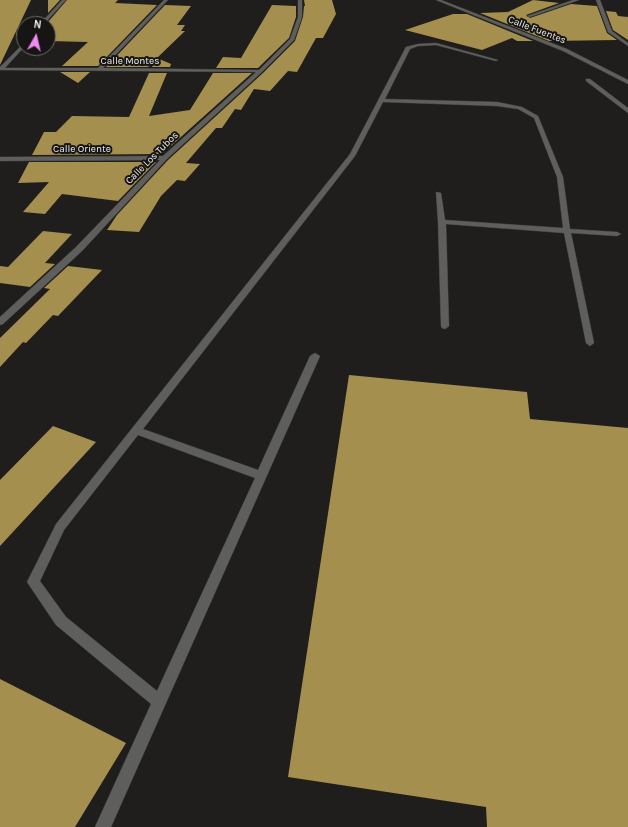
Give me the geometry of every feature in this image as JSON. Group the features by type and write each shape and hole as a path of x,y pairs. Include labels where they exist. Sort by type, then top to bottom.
{"street":[{"path":"49,16 64,0"},
{"path":"99,70 166,0"},
{"name":"Calle Los Tubos","path":"0,322 79,249 165,158 260,71 292,39 300,17 300,0"},
{"name":"Calle Fuentes","path":"438,0 565,50 628,82"},
{"path":"529,16 577,0"},
{"path":"598,0 610,32 628,45"},
{"path":"159,702 61,621 33,582 60,527 353,155 408,48 418,45 436,44 496,60"},
{"path":"0,69 16,52"},
{"name":"Calle Montes","path":"0,69 260,71"},
{"path":"588,80 628,111"},
{"path":"381,100 497,104 520,108 536,117 560,177 567,230 590,343"},
{"name":"Calle Oriente","path":"0,159 165,158"},
{"path":"438,193 442,222 445,326"},
{"path":"442,222 617,234"},
{"path":"103,827 315,356"},
{"path":"136,430 262,476"}],"building":[{"path":"0,0 31,0 23,16 16,16 16,31 0,65"},
{"path":"48,0 60,0 48,13"},
{"path":"67,0 118,0 115,3 157,5 98,66 62,66 88,42 56,41 56,16 53,16"},
{"path":"304,0 332,0 336,14 323,38 316,38 297,72 288,71 270,91 254,89 241,110 235,109 222,128 216,128 186,163 200,164 185,181 177,180 161,196 139,232 107,230 117,215 168,160 263,73 295,41 303,17 305,6"},
{"path":"533,0 559,3 526,15 530,18 571,4 597,6 607,33 617,40 549,41 480,13 508,12"},
{"path":"165,5 191,6 177,25 185,25 181,31 185,31 157,58 171,64 170,67 152,67 155,60 148,67 106,67"},
{"path":"272,5 296,6 296,17 289,38 258,68 216,68 223,57 241,58"},
{"path":"606,11 616,12 618,16 628,17 628,40 613,30"},
{"path":"453,14 467,14 533,41 517,41 512,38 482,50 405,30"},
{"path":"60,72 90,72 78,83"},
{"path":"149,73 167,73 149,116 190,110 213,73 252,73 162,154 32,155 44,132 56,132 72,116 129,117"},
{"path":"29,162 156,162 118,201 62,194 45,214 23,212 49,182 18,183"},
{"path":"43,231 72,234 45,263 55,264 30,287 0,283 0,266 8,267"},
{"path":"68,266 102,270 58,316 53,315 26,343 23,342 0,367 0,338 50,289 44,288"},
{"path":"349,375 527,392 530,419 628,428 628,827 487,827 486,807 288,777"},
{"path":"53,426 96,442 0,546 0,480"},
{"path":"0,679 126,743 75,827 0,827"}]}
